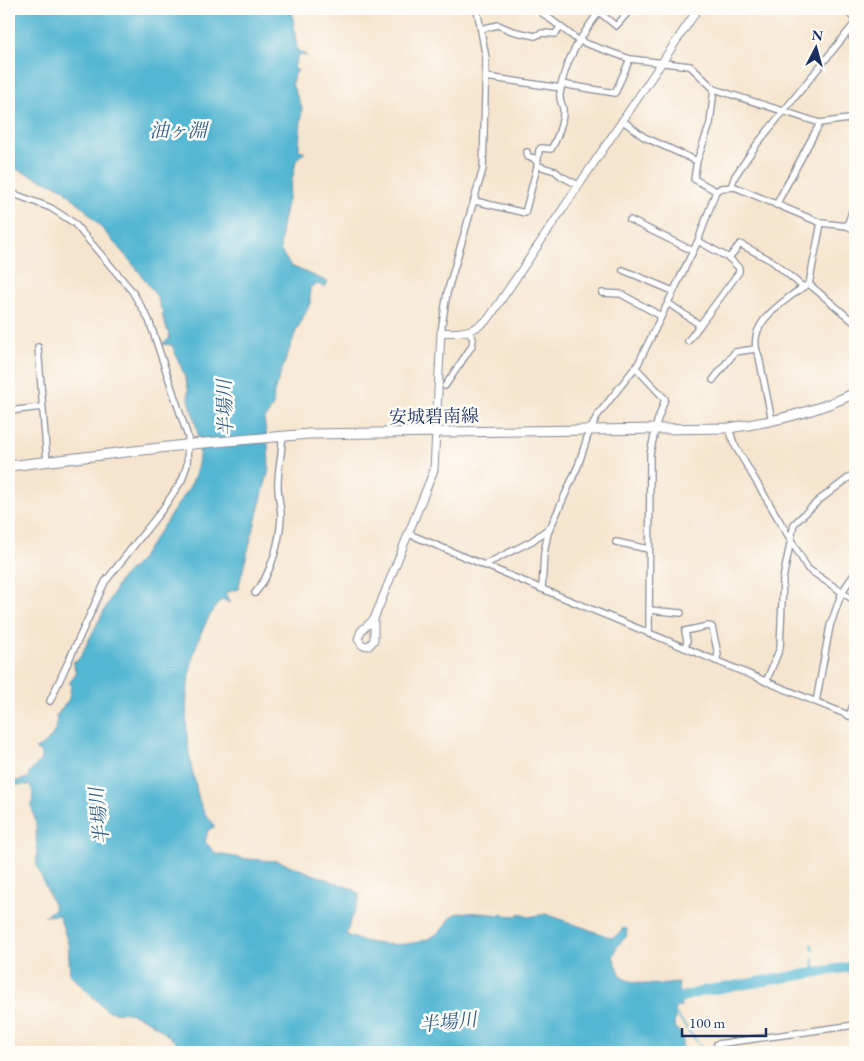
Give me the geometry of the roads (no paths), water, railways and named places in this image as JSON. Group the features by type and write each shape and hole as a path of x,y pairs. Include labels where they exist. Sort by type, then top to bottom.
{"main road":[{"name":"安城碧南線","path":"9,466 282,435 729,428 772,421 829,406 855,393"}],"street":[{"path":"374,619 432,476 437,432 437,379 441,332 448,286 475,201 483,169 486,53 477,9"},
{"path":"537,9 579,41 630,60 690,66 714,89 820,123 855,118"},
{"path":"475,201 525,213 539,150 541,148 551,150 554,145 562,114 560,100 563,73 579,41 599,12 616,26 631,9"},
{"path":"441,332 469,331 480,326 489,318 698,9"},
{"path":"732,187 736,176 756,144 850,31 855,22 846,9"},
{"path":"481,29 498,25 512,31 536,36 542,33 555,34 561,27"},
{"path":"850,31 855,44"},
{"path":"486,77 615,93 630,60"},
{"path":"714,89 710,124 697,161 695,181 716,191 732,187 821,223 847,226 855,230"},
{"path":"622,120 644,137 697,161"},
{"path":"776,205 820,123"},
{"path":"527,152 536,163 558,172 561,176 578,185"},
{"path":"542,590 545,547 551,525 578,466 590,431 597,416 636,368 698,240 716,191"},
{"path":"9,192 51,208 74,223 140,303 160,350 190,444 187,465 182,480 162,510 106,582 50,701"},
{"path":"847,226 855,203"},
{"path":"630,220 692,251"},
{"path":"809,284 821,223"},
{"path":"688,341 739,272 739,268 729,258 698,240"},
{"path":"729,258 740,244 772,262 802,287"},
{"path":"623,270 673,291"},
{"path":"772,421 760,358 755,349 761,322 802,287 809,284"},
{"path":"809,284 855,323"},
{"path":"602,293 621,294 661,316"},
{"path":"668,303 700,325"},
{"path":"445,386 472,346 473,339 469,331"},
{"path":"38,347 47,462"},
{"path":"713,380 735,352 755,349"},
{"path":"636,368 665,399 650,454 652,478 648,549 649,634"},
{"path":"9,411 42,407"},
{"path":"729,428 734,444 812,573 855,601"},
{"path":"255,593 266,578 279,532 281,519 278,480 283,456 282,435"},
{"path":"766,682 780,648 783,578 794,524 802,515 855,473"},
{"path":"484,565 532,541 551,525"},
{"path":"409,534 855,718"},
{"path":"616,542 648,549"},
{"path":"816,702 830,626 842,592 855,573"},
{"path":"649,610 681,613"},
{"path":"685,648 687,641 686,631 708,626 712,627 718,654 716,661"},
{"path":"849,716 855,700"},
{"path":"718,1052 717,1044 855,1025"}],"water":[{"name":"油ヶ淵","path":"9,9 292,9 297,50 307,56 298,55 294,67 298,71 294,74 292,84 302,108 299,150 305,152 296,161 282,226 280,250 291,266 328,282 325,287 318,284 310,287 310,304 296,331 274,392 273,406 264,420 268,444 269,469 238,589 225,593 230,603 222,599 208,618 198,640 192,664 186,714 191,764 198,797 204,812 214,827 208,830 205,842 216,854 278,861 355,890 359,894 359,899 346,934 366,942 393,945 419,942 439,932 454,914 467,912 516,916 519,913 528,917 546,914 612,938 620,933 623,928 627,929 626,937 618,945 613,957 622,978 649,984 678,983 681,1007 676,1007 674,1025 683,1038 682,1052 187,1052 147,1020 132,1014 105,1009 70,974 68,943 59,915 44,916 55,909 37,866 36,824 32,807 33,792 30,785 16,785 16,781 28,778 29,773 41,760 41,753 35,749 52,736 56,727 56,716 69,699 71,686 69,684 76,673 73,662 79,659 120,580 140,560 189,488 198,465 199,443 183,371 172,345 162,344 170,338 162,315 164,311 161,309 157,297 137,269 84,208 67,193 67,190 9,166"}],"waterway":[{"path":"812,945 813,950"},
{"path":"813,958 815,973"},
{"name":"半場川","path":"669,1001 703,991 855,966"},
{"path":"675,1013 705,1052"}]}
